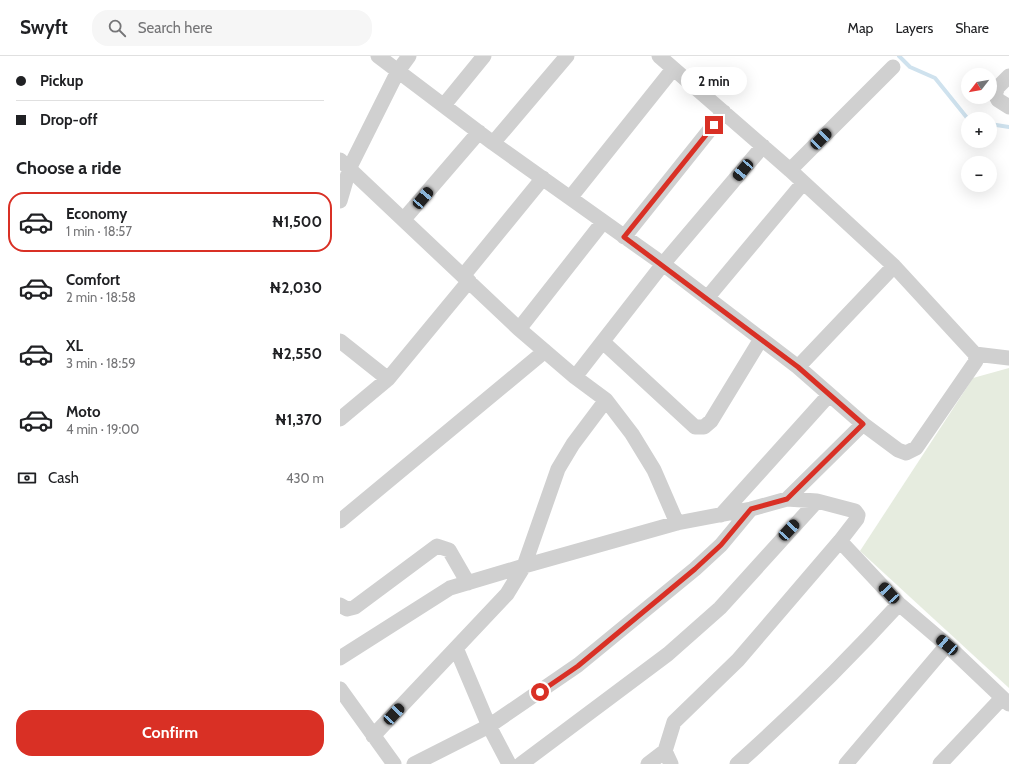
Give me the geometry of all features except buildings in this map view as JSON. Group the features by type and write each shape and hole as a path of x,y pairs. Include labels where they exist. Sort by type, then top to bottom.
{"street":[{"path":"378,56 493,143 663,264 798,367 863,424 898,450 906,453 916,448 976,361 975,354 894,266 790,170 659,56"},
{"path":"340,201 345,164 398,71 409,56"},
{"path":"444,105 484,56"},
{"path":"493,143 567,56"},
{"path":"790,170 893,67"},
{"path":"570,198 673,69"},
{"path":"1009,76 998,87 995,94 998,100 1009,107"},
{"path":"624,237 724,112"},
{"path":"404,220 479,132"},
{"path":"575,377 663,264 763,146"},
{"path":"345,164 519,329 575,377 606,400 632,434 654,470 677,523"},
{"path":"340,419 388,379 543,178"},
{"path":"707,298 803,183"},
{"path":"519,329 603,222"},
{"path":"798,367 894,266"},
{"path":"603,342 695,427 704,427 711,421 761,339"},
{"path":"340,342 388,379"},
{"path":"340,521 545,351"},
{"path":"975,354 1009,358"},
{"path":"721,515 830,395"},
{"path":"373,736 507,594 524,566 558,469 573,444 606,400"},
{"path":"787,499 863,424"},
{"path":"340,658 450,588 524,566 677,523 751,509 787,499 817,501 855,511 858,515 857,519 840,541 738,660 674,722 668,758 648,764"},
{"path":"521,764 680,644 720,608 817,501"},
{"path":"414,764 489,726 578,666 689,574 721,545 751,509"},
{"path":"840,541 899,604 947,645 1006,701 940,764"},
{"path":"340,604 346,609 355,607 437,546 449,550 468,583"},
{"path":"737,764 785,720 863,643 899,604"},
{"path":"846,764 947,645"},
{"path":"456,648 489,726 509,764"},
{"path":"340,689 394,764"}],"shaded area":[{"path":"1009,368 1009,688 860,551 973,378"}],"waterway":[{"path":"899,56 910,67 935,78 962,112"},
{"path":"997,125 1009,127"}],"route":[{"path":"540,692 578,666 695,569 721,545 751,509 787,499 863,424 798,367 624,237 714,125"}]}
